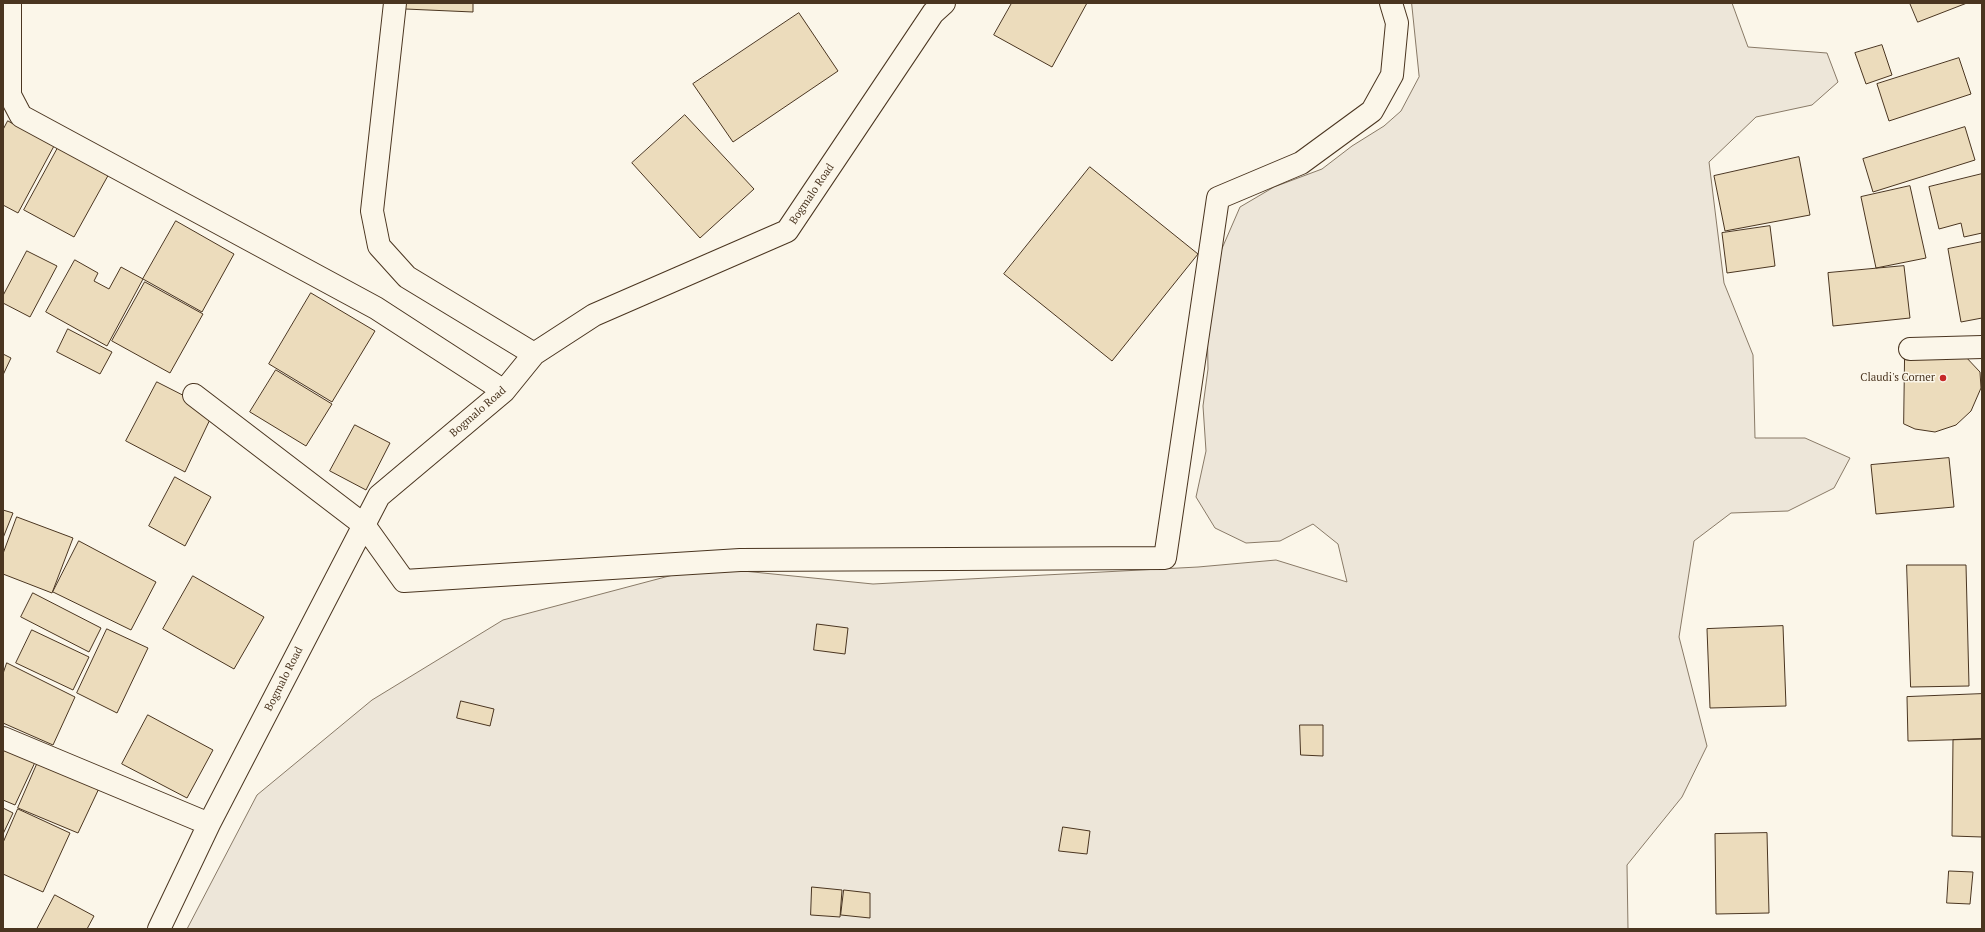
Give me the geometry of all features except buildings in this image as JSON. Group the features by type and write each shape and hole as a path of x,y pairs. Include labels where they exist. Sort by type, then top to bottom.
{"street":[{"path":"10,3 10,95 21,116 376,308 504,391"},
{"path":"395,3 372,210 379,246 407,277 534,354"},
{"name":"Bogmalo Road","path":"159,929 209,824 379,496 504,391 534,354 594,315 787,231 933,13 944,3"},
{"path":"194,395 364,526 404,581 740,560 1166,558 1218,198 1301,163 1372,111 1392,75 1397,23 1391,3"},
{"path":"1910,349 1982,346"},
{"path":"3,738 209,824"}],"shaded area":[{"path":"1412,3 1732,3 1748,47 1827,53 1838,82 1812,105 1756,117 1709,162 1724,283 1753,355 1755,438 1805,438 1850,458 1834,488 1788,511 1731,513 1694,541 1679,637 1707,746 1682,797 1627,865 1628,929 187,929 257,795 372,700 503,620 703,567 873,584 1198,567 1276,560 1347,582 1338,544 1313,524 1280,541 1246,543 1215,528 1196,497 1206,451 1203,406 1208,369 1207,313 1217,260 1240,207 1274,187 1322,169 1352,146 1384,126 1401,111 1419,77"}],"place":[{"name":"Claudi's Corner","path":"1943,378"}]}
